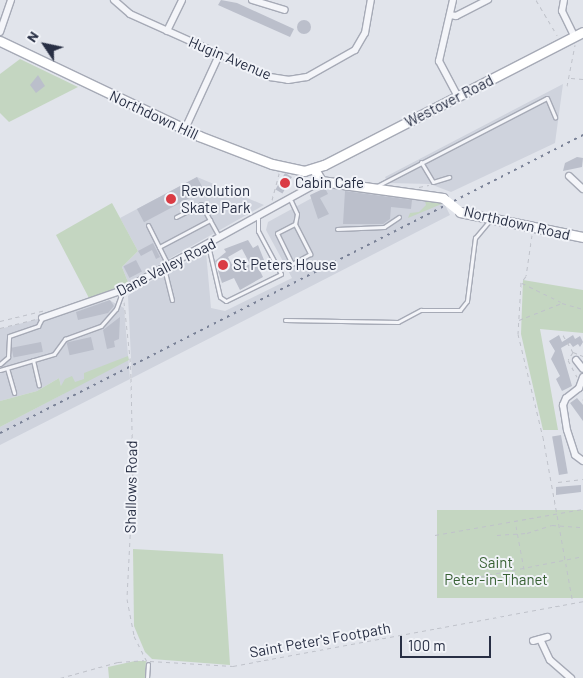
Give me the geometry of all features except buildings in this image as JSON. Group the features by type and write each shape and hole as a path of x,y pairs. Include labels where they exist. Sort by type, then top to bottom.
{"main road":[{"name":"Westover Road","path":"314,169 579,34"},
{"name":"Northdown Hill","path":"0,41 185,129 279,166 314,169"},
{"path":"314,169 321,182"},
{"name":"Northdown Road","path":"321,182 443,198 460,212 583,237"}],"street":[{"path":"0,32 12,0"},
{"name":"Hugin Avenue","path":"114,0 124,10 219,55 270,77 288,80 307,76 355,50 365,33 371,0"},
{"path":"167,31 182,0"},
{"path":"252,0 284,10"},
{"path":"453,0 439,61 458,96"},
{"path":"450,15 456,16 488,0"},
{"path":"564,0 562,11 579,34"},
{"path":"185,129 219,55"},
{"path":"569,176 583,189"},
{"name":"Dane Valley Road","path":"42,318 123,290 291,201 321,182"},
{"path":"576,360 583,369"},
{"path":"583,377 581,388 566,398 567,430 575,455 583,462"},
{"path":"540,639 550,660 571,678"}],"lane":[{"path":"376,189 421,162 547,98 554,117"},
{"path":"421,162 433,182 449,177"},
{"path":"291,201 297,214 295,224 310,254 292,264 277,233 295,224"},
{"path":"176,217 201,204 220,239"},
{"path":"337,229 384,227 400,217"},
{"path":"208,245 220,296 226,301 282,274 258,231 258,218"},
{"path":"285,320 398,322 421,310 460,310 467,301 475,238 490,219"},
{"path":"159,246 210,220"},
{"path":"148,225 159,246 166,267 172,300"},
{"path":"0,370 54,354 66,339 101,326 116,309 123,290"},
{"path":"0,364 6,361 11,333 38,326 42,318"},
{"path":"33,360 39,385"},
{"path":"7,368 14,393"},
{"path":"147,662 147,678"}],"path":[{"path":"536,0 544,8 561,43"},
{"path":"567,86 579,34"},
{"path":"570,78 583,79"},
{"path":"273,210 271,197 279,166"},
{"path":"533,227 526,276 521,283 518,334 543,437 554,512 574,604"},
{"path":"521,283 562,303 583,309"},
{"path":"519,320 562,303"},
{"name":"Shallows Road","path":"125,310 130,358 134,479 127,600 134,636 147,662"},
{"path":"0,328 42,318"},
{"path":"563,335 573,352 583,356"},
{"path":"573,352 568,360 581,388"},
{"path":"558,482 583,479"},
{"path":"435,535 554,512 583,509"},
{"path":"516,526 524,569"},
{"path":"497,535 517,534 557,526 583,527"},
{"path":"457,582 565,562 583,556"},
{"name":"Saint Peter's Footpath","path":"60,678 118,662 234,666 583,601"}],"shaded area":[{"path":"563,84 555,143 451,192 430,184 388,183 385,177"},
{"path":"197,177 264,205 128,282 122,267 138,251 120,218"},
{"path":"332,187 414,194 444,203 450,215 132,378 128,296 134,290 206,252 211,308 225,311 292,278 266,230 268,222"},
{"path":"109,300 124,308 130,379 0,445 0,427 63,394 59,378 37,391 0,401 0,329"}],"green space":[{"path":"20,59 78,87 9,122 0,113 0,74"},
{"path":"410,194 444,203 408,218 410,213 419,212 426,205 425,201"},
{"path":"112,203 138,251 122,267 128,282 90,300 56,235"},
{"path":"523,280 583,290 583,333 540,329 558,430 543,430 521,334"},
{"path":"128,356 129,360 0,427 0,401 37,391 59,378 61,386 65,379 72,376 75,382 84,379 84,373"},
{"name":"Saint Peter-in-Thanet","path":"437,510 583,510 583,598 437,598"},
{"path":"133,549 223,554 230,665 152,659 145,652 134,626"},
{"path":"135,661 146,661 145,678 109,678 108,667"}],"railway":[{"path":"0,433 583,135"}],"place":[{"name":"Cabin Cafe","path":"285,183"},
{"name":"Revolution Skate Park","path":"171,199"},
{"name":"St Peters House","path":"223,265"}]}
